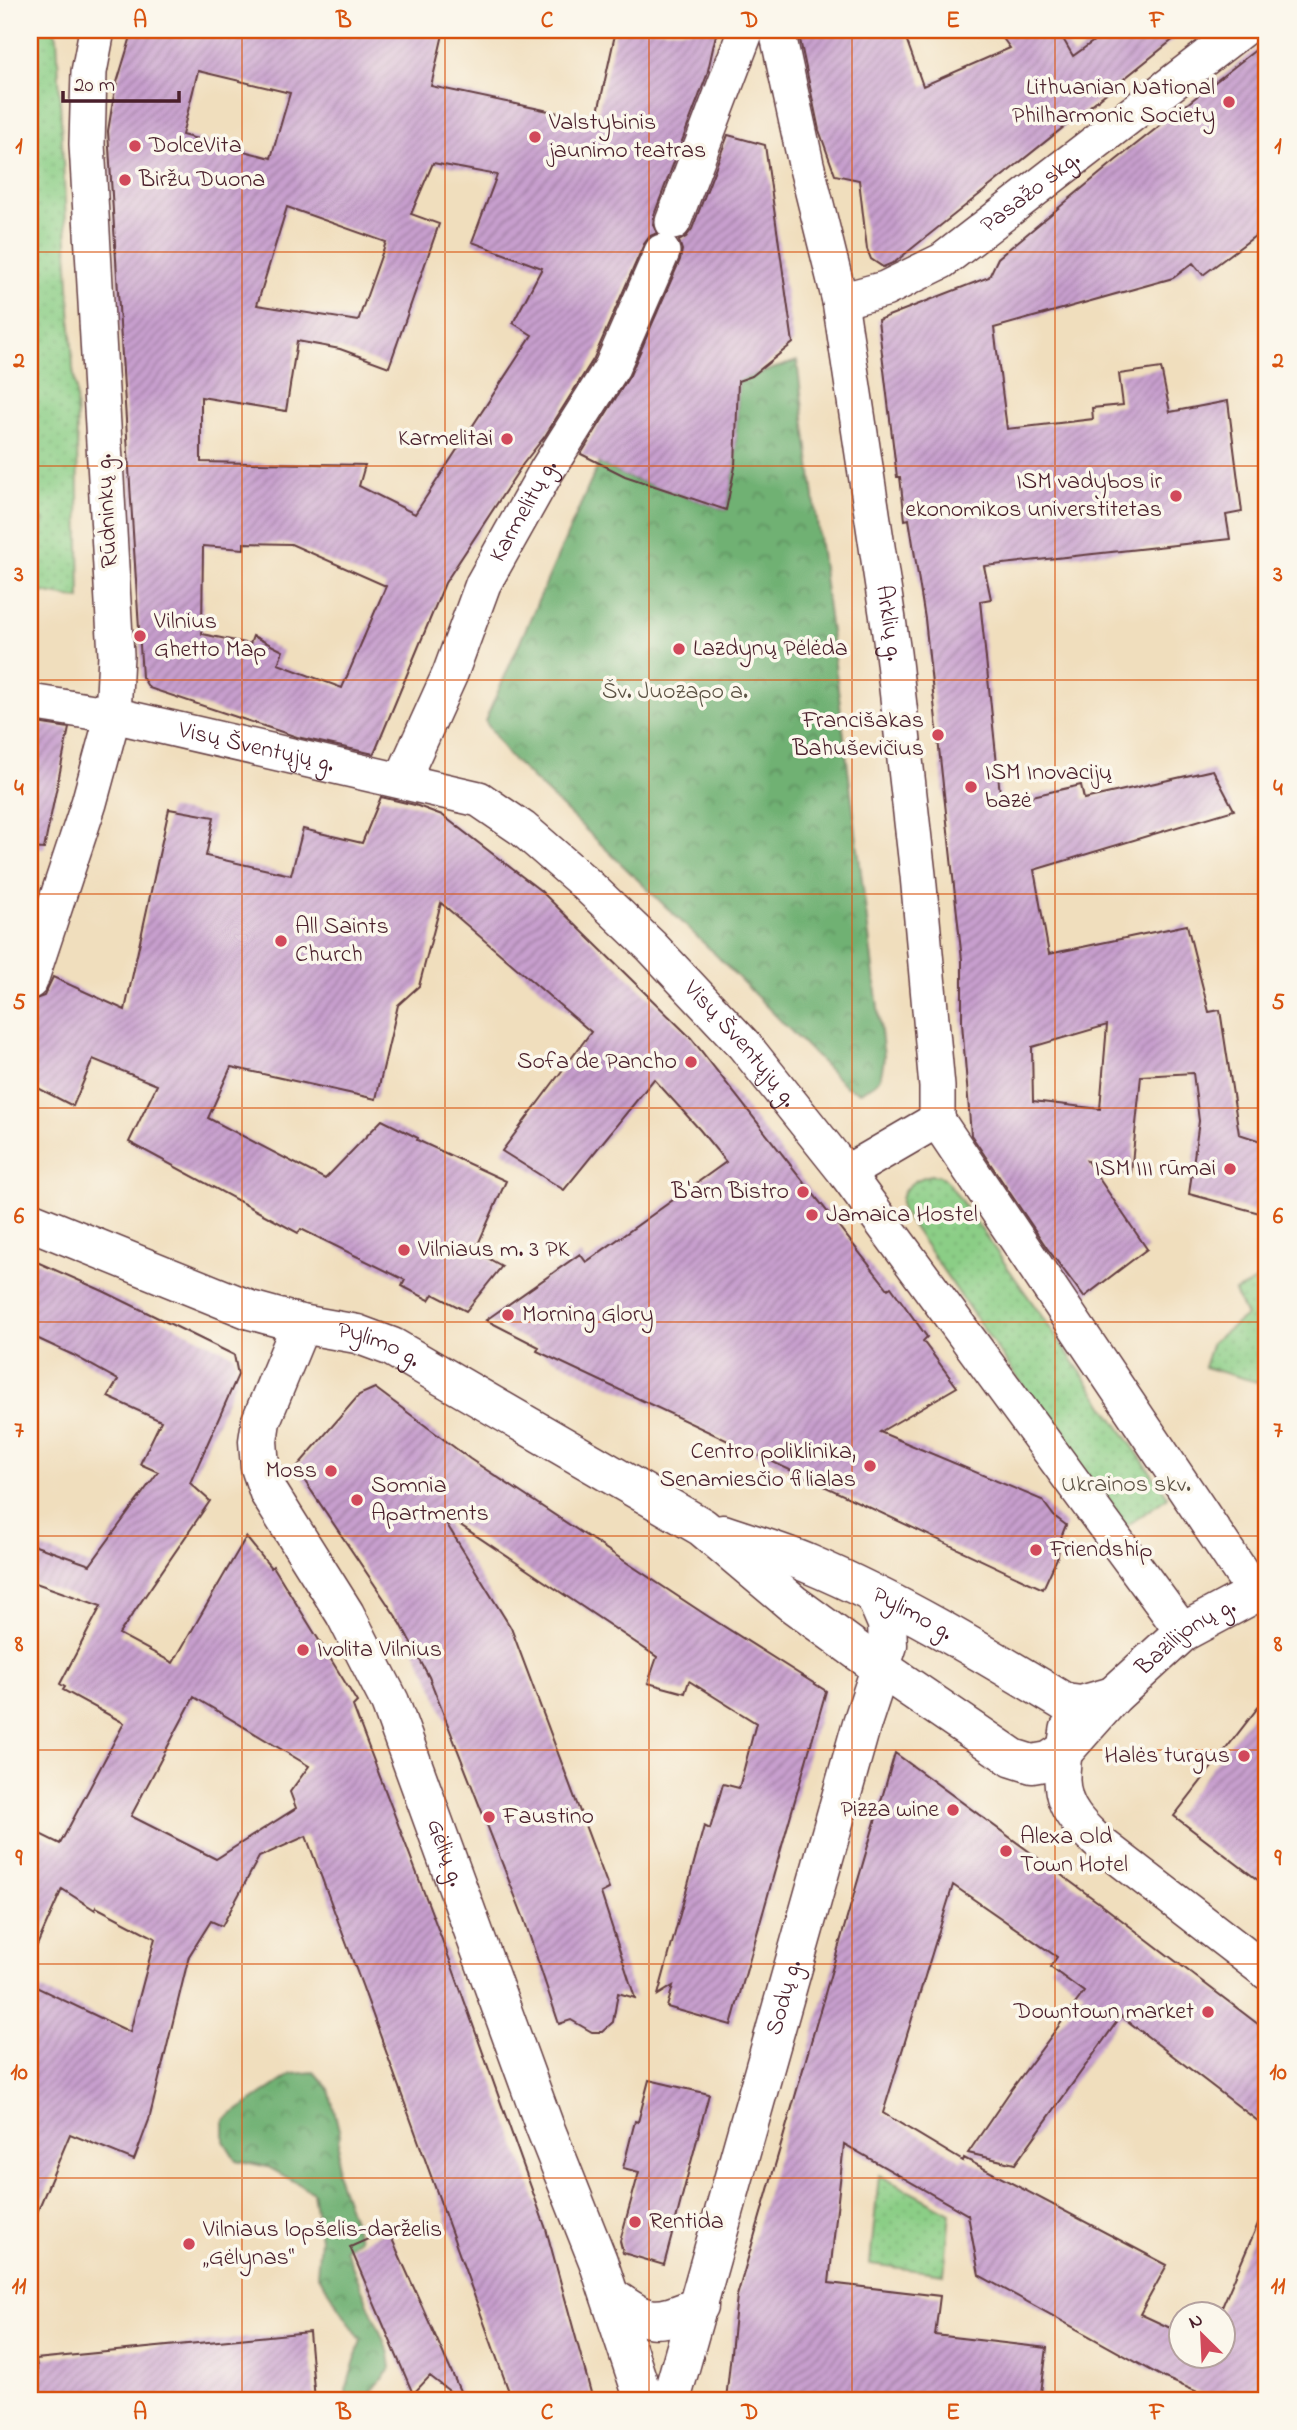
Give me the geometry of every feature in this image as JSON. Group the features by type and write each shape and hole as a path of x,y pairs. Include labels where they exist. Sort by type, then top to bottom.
{"main road":[{"name":"Pylimo g.","path":"30,1221 250,1310 301,1324 357,1334 392,1346 702,1527 792,1603 881,1668 1013,1758 1032,1764 1049,1761 1063,1752"},
{"name":"Gėlių g.","path":"301,1324 261,1421 258,1441 260,1467 269,1493 345,1614 390,1702 544,2125 610,2296 644,2400"},
{"name":"Pylimo g.","path":"702,1527 808,1564 875,1596 945,1631 1066,1703"},
{"name":"Bazilijonų g.","path":"1063,1752 1113,1696 1182,1632 1261,1590"},
{"name":"Sodų g.","path":"671,2400 862,1723 888,1645 887,1624 875,1596"},
{"name":"Bazilijonų g.","path":"1066,1703 1081,1705 1113,1696"},
{"path":"610,2296 641,2318 668,2319 699,2306"}],"street":[{"name":"Rūdninkų g.","path":"30,981 89,803 113,715 116,655 87,144 89,72 97,30"},
{"name":"Karmelitų g.","path":"402,780 450,674 483,584 547,470 612,367 668,237 746,30"},
{"name":"Arklių g.","path":"777,30 840,302 893,653 918,875 937,1087 937,1120"},
{"name":"Pasažo skg.","path":"840,302 885,289 942,261 1241,30"},
{"name":"Visų Šventųjų g.","path":"30,702 113,715 479,799 523,829 651,946 744,1045 846,1173 1182,1632"},
{"path":"846,1173 937,1120 1261,1590"},
{"name":"Pylimo g.","path":"1066,1703 1068,1731 1063,1752 1062,1792 1073,1815"},
{"name":"Pylimo g.","path":"1013,1758 1097,1841 1267,1972"}],"green space":[{"path":"30,30 54,30 57,37 76,389 80,599 30,590"},
{"name":"Šv. Juozapo a.","path":"797,361 884,1056 879,1079 860,1092 846,1087 712,951 508,755 485,721 599,463 625,476 726,510 735,467 738,380"},
{"path":"30,519 44,520 38,563 30,562"},
{"name":"Ukrainos skv.","path":"931,1175 940,1176 948,1182 1168,1497 1122,1529 902,1211 901,1198 908,1187"},
{"path":"1267,1275 1267,1385 1204,1367 1212,1342 1246,1316 1235,1292"},
{"path":"314,2072 329,2089 340,2134 336,2172 359,2238 345,2249 389,2353 391,2368 368,2396 369,2400 347,2400 346,2390 361,2340 317,2274 320,2239 313,2192 268,2167 236,2160 224,2141 224,2120 292,2074"},
{"path":"879,2175 950,2213 944,2274 870,2264"}],"building":[{"path":"133,30 444,30 431,86 596,121 616,30 717,30 707,75 654,215 653,225 657,233 650,236 644,244 594,358 545,436 523,464 445,583 374,754 297,737 149,688 142,677 108,131 115,89","holes":["198,71 290,93 271,158 182,135","433,163 497,175 472,242 542,268 513,323 532,335 415,514 359,486 365,465 201,462 201,397 286,411 297,341 340,349 389,367 439,224 411,214","287,207 386,242 358,321 257,305","244,543 291,544 386,586 342,688 278,664 283,651 253,636 250,644 202,634 203,546 244,549"]},
{"path":"798,30 903,30 923,86 1010,48 997,30 1058,30 1073,56 1109,30 1185,30 895,262 883,267 871,259 867,249 859,180 835,175 819,130"},
{"path":"1267,41 1267,227 1203,275 1193,263 1173,278 994,328 1007,429 1093,419 1092,408 1123,405 1119,374 1161,368 1170,412 1228,401 1242,512 1226,515 1230,539 984,566 991,599 980,601 1001,803 1081,785 1084,799 1213,770 1234,810 1034,870 1049,954 1187,925 1209,1012 1220,1010 1239,1134 1267,1143 1267,1215 1189,1194 1199,1121 1193,1073 1141,1076 1131,1173 1087,1161 1147,1249 1084,1297 1047,1248 971,1135 962,1023 962,960 925,619 909,519 905,520 900,477 897,477 878,320 989,277 998,258","holes":["1107,1025 1100,1109 1033,1101 1032,1047"]},
{"path":"728,135 765,145 793,343 752,376 738,381 735,467 726,510 625,476 581,454 630,375 680,260 682,250 679,241 692,229"},
{"path":"30,722 69,728 44,849 30,848"},
{"path":"381,797 442,815 541,891 691,1038 888,1289 891,1287 927,1337 923,1341 957,1387 880,1432 1042,1500 1054,1516 1066,1525 1059,1542 1058,1556 1043,1589 537,1351 539,1347 486,1320 580,1254 586,1262 726,1162 654,1079 564,1190 502,1151 591,1032 441,903 419,986 398,1005 376,1099 231,1067 208,1118 325,1179 382,1120 418,1138 417,1140 506,1181 475,1251 502,1266 466,1311 433,1294 429,1300 402,1286 405,1280 301,1229 298,1233 129,1142 157,1085 93,1059 73,1106 30,1084 30,1001 44,996 53,977 125,1010 169,809 214,817 206,856 291,875 303,829 362,843"},
{"path":"30,1259 103,1291 234,1355 238,1375 190,1483 210,1501 119,1634 173,1663 246,1537 271,1568 273,1566 343,1679 357,1702 353,1706 449,1958 546,2229 593,2400 512,2400 306,1836 259,1857 222,1926 211,1921 189,1956 149,2120 134,2160 70,2134 30,2229 30,1984 130,2032 155,1938 96,1907 95,1910 62,1889 30,1961 30,1829 60,1844 124,1723 63,1690 65,1687 60,1684 101,1606 30,1581 30,1544 90,1565 158,1472 140,1464 161,1421 108,1397 118,1380 30,1335","holes":["194,1697 309,1766 290,1792 296,1808 216,1859 131,1816"]},
{"path":"375,1388 470,1459 826,1691 731,2025 667,2007 673,1986 658,1995 704,1826 710,1829 723,1784 739,1788 756,1723 689,1681 685,1693 648,1683 657,1657 438,1510 511,1628 609,1889 601,1893 635,1998 618,1993 613,2022 602,2032 592,2032 571,2020 559,2024 524,1919 429,1677 401,1624 296,1468 359,1395"},
{"name":"Halės turgus","path":"1267,1696 1267,1887 1174,1816"},
{"path":"895,1753 1098,1902 1267,2031 1267,2128 1121,2016 1015,2164 968,2153 1084,1992 1050,1967 1057,1957 953,1885 883,2113 963,2161 964,2158 1167,2265 1140,2314 1168,2327 1168,2370 1238,2370 1238,2300 1225,2300 1267,2203 1267,2400 1216,2400 1165,2378 979,2275 968,2215 844,2144 829,2283 940,2296 935,2335 1047,2348 1040,2400 726,2400 737,2296"},
{"path":"649,2080 709,2094 664,2265 623,2253 620,2241 639,2172 623,2168"},
{"path":"388,2230 464,2400 430,2376 413,2394 350,2247"},
{"path":"309,2332 315,2400 40,2400 36,2359"}],"place":[{"name":"Lithuanian National Philharmonic Society","path":"1229,102"},
{"name":"Valstybinis jaunimo teatras","path":"535,137"},
{"name":"DolceVita","path":"135,146"},
{"name":"Biržu Duona","path":"125,180"},
{"name":"Karmelitai","path":"507,439"},
{"name":"ISM vadybos ir ekonomikos universtitetas","path":"1176,496"},
{"name":"Vilnius Ghetto Map","path":"140,636"},
{"name":"Lazdynų Pėlėda","path":"679,649"},
{"name":"Francišakas Bahuševičius","path":"938,735"},
{"name":"ISM Inovacijų bazė","path":"971,787"},
{"name":"All Saints Church","path":"281,941"},
{"name":"Sofa de Pancho","path":"691,1062"},
{"name":"ISM III rūmai","path":"1230,1169"},
{"name":"B'arn Bistro","path":"803,1192"},
{"name":"Jamaica Hostel","path":"812,1215"},
{"name":"Vilniaus m. 3 PK","path":"404,1250"},
{"name":"Morning Glory","path":"508,1315"},
{"name":"Centro poliklinika, Senamiesčio filialas","path":"870,1466"},
{"name":"Moss","path":"331,1471"},
{"name":"Somnia Apartments","path":"357,1500"},
{"name":"Friendship","path":"1036,1550"},
{"name":"Ivolita Vilnius","path":"303,1650"},
{"name":"Halės turgus","path":"1244,1756"},
{"name":"Pizza wine","path":"953,1810"},
{"name":"Faustino","path":"489,1817"},
{"name":"Alexa Old Town Hotel","path":"1006,1851"},
{"name":"Downtown market","path":"1208,2012"},
{"name":"Rentida","path":"635,2222"},
{"name":"Vilniaus lopšelis-darželis „Gėlynas“","path":"189,2244"}]}
